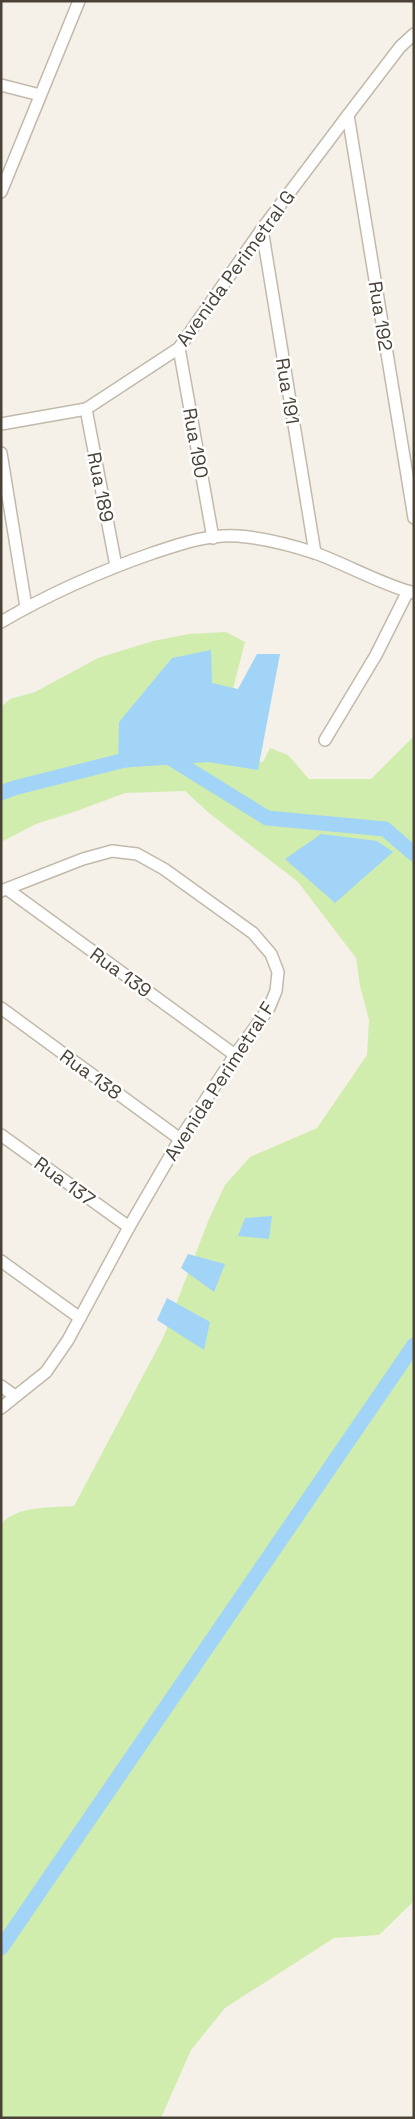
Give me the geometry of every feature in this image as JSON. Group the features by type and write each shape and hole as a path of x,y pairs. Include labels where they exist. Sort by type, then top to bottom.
{"street":[{"path":"2,190 79,1"},
{"name":"Avenida Perimetral G","path":"1,424 86,409 178,348 262,229 400,47 414,34"},
{"path":"1,85 40,96"},
{"name":"Rua 192","path":"348,115 414,518"},
{"name":"Rua 191","path":"262,229 315,553"},
{"name":"Rua 190","path":"178,348 212,538"},
{"name":"Rua 189","path":"86,409 116,566"},
{"path":"1,453 26,607"},
{"path":"1,622 26,607 116,566 188,541 237,536 315,553 411,592 325,740"},
{"name":"Avenida Perimetral F","path":"1,1408 46,1372 80,1318 129,1227 180,1140 235,1055 269,1008 276,991 278,972 270,954 253,933 164,869 137,854 112,851 4,890"},
{"name":"Rua 139","path":"4,890 235,1055"},
{"name":"Rua 138","path":"1,1008 180,1140"},
{"name":"Rua 137","path":"1,1135 129,1227"},
{"path":"1,1261 80,1318"},
{"path":"1,1386 15,1396"}],"green space":[{"path":"226,632 245,642 222,732 235,760 263,762 270,748 288,755 309,779 371,779 414,736 414,1901 379,1935 334,1938 225,2008 191,2050 161,2118 1,2118 1,1524 16,1513 26,1510 74,1506 163,1338 209,1219 225,1185 250,1157 317,1128 367,1055 369,1020 360,986 356,958 298,882 209,813 185,791 125,793 36,824 1,842 1,707 10,699 35,692 98,658 153,641 189,634"}],"water":[{"path":"211,650 212,683 238,689 257,654 280,654 258,770 208,762 118,768 119,722 172,658"},
{"path":"321,834 377,841 393,852 335,903 285,859"},
{"path":"272,1216 269,1239 238,1236 245,1218"},
{"path":"188,1254 225,1264 214,1292 181,1268"},
{"path":"167,1298 210,1322 204,1350 157,1320"}],"waterway":[{"path":"162,753 267,818 385,829 414,854"},
{"path":"1,793 14,788 137,757"},
{"path":"1,1948 414,1345"}]}
